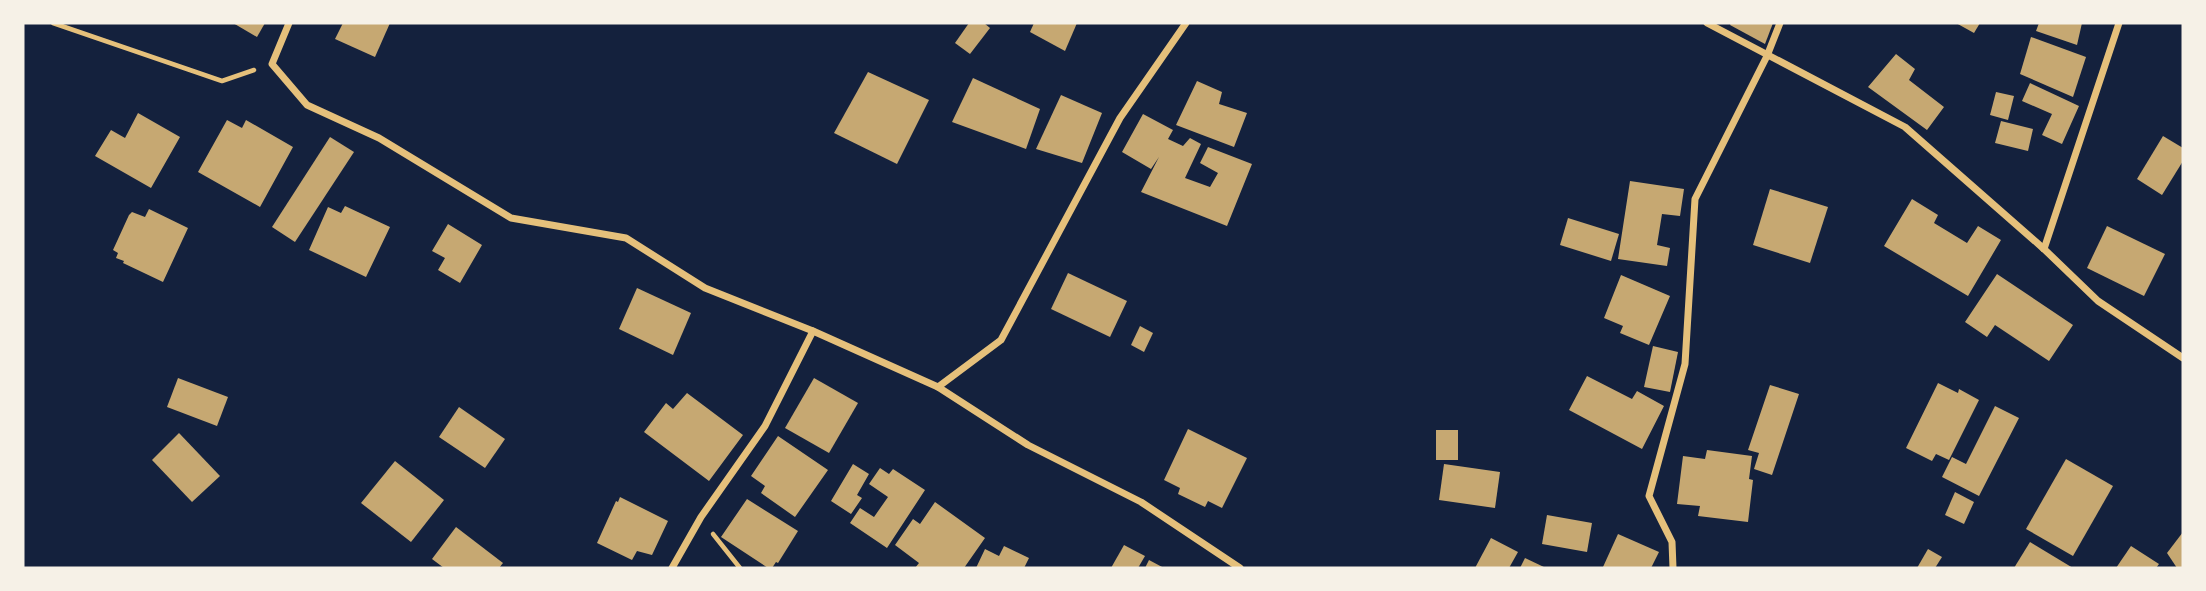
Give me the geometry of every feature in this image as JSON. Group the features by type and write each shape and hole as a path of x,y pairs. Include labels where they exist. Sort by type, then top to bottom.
{"street":[{"path":"289,23 272,64 307,105 379,138 511,218 626,238 705,288 813,331 938,387 1028,445 1141,502 1240,568"},
{"path":"938,387 1001,340 1120,118 1186,23"},
{"path":"1707,23 1905,127 2044,249 2098,302 2183,358"},
{"path":"1673,568 1672,542 1649,496 1685,364 1695,199 1767,56 1780,23"},
{"path":"2044,249 2119,23"},
{"path":"672,568 701,517 765,426 813,331"}],"path":[{"path":"53,23 222,80 272,64"},
{"path":"701,517 740,568"}],"building":[{"path":"233,23 265,23 257,37"},
{"path":"343,23 390,23 375,57 335,39"},
{"path":"969,23 984,23 990,28 970,54 955,43"},
{"path":"1034,23 1077,23 1065,51 1030,32"},
{"path":"1773,23 1765,44 1730,25"},
{"path":"1956,23 1980,23 1974,33"},
{"path":"2039,23 2082,23 2077,45 2036,31"},
{"path":"2031,37 2086,57 2073,97 2020,74"},
{"path":"1896,54 1915,69 1909,80 1944,107 1927,130 1868,87"},
{"path":"868,72 929,100 897,164 834,133"},
{"path":"973,78 1040,109 1026,149 952,122"},
{"path":"1197,81 1222,92 1219,104 1247,113 1234,147 1176,125"},
{"path":"2030,83 2079,106 2062,144 2042,135 2052,114 2022,101"},
{"path":"1996,92 2014,96 2008,120 1990,115"},
{"path":"1061,95 1102,113 1082,163 1036,149"},
{"path":"138,113 180,137 151,188 95,156 111,130 125,138"},
{"path":"1143,114 1173,130 1168,139 1183,146 1190,138 1201,144 1185,178 1210,187 1218,173 1200,163 1208,147 1252,164 1227,226 1141,192 1159,157 1151,169 1122,152"},
{"path":"227,120 242,128 246,120 293,147 260,207 198,172"},
{"path":"2001,121 2033,129 2028,151 1995,143"},
{"path":"2163,136 2183,148 2183,161 2162,195 2137,179"},
{"path":"330,137 354,152 295,242 272,227"},
{"path":"1630,181 1684,189 1680,216 1662,214 1657,245 1670,248 1667,266 1618,259"},
{"path":"1770,189 1828,207 1810,263 1753,245"},
{"path":"1912,199 1938,215 1934,223 1967,243 1978,226 2001,240 1968,296 1884,246"},
{"path":"345,206 390,227 366,277 309,250 328,207 341,213"},
{"path":"149,209 188,228 163,282 123,263 124,261 116,258 118,253 113,250 129,215 132,212 145,217"},
{"path":"1568,218 1619,234 1611,261 1560,245"},
{"path":"448,224 482,245 460,283 438,270 445,258 432,251"},
{"path":"2107,226 2165,254 2144,296 2087,268"},
{"path":"1068,273 1127,301 1110,337 1051,309"},
{"path":"1997,274 2073,325 2049,361 1995,325 1987,337 1965,322"},
{"path":"1621,275 1670,296 1649,345 1620,333 1623,326 1604,318"},
{"path":"637,288 691,313 673,355 619,329"},
{"path":"1140,326 1153,333 1144,352 1131,345"},
{"path":"1653,346 1678,352 1670,392 1644,387"},
{"path":"1587,376 1632,399 1637,391 1664,406 1642,449 1569,410"},
{"path":"178,378 228,397 217,426 167,407"},
{"path":"814,378 858,403 829,453 785,428"},
{"path":"1938,383 1958,393 1959,389 1979,400 1949,460 1936,454 1932,461 1906,448"},
{"path":"1770,385 1799,394 1772,475 1754,469 1759,453 1748,450"},
{"path":"687,393 743,435 709,481 644,432 666,403 673,409"},
{"path":"1995,406 2019,418 1979,496 1942,477 1952,457 1966,464"},
{"path":"459,407 505,439 485,468 439,437"},
{"path":"1188,429 1247,458 1222,508 1208,501 1205,507 1178,494 1180,488 1164,480"},
{"path":"1436,430 1458,430 1458,460 1436,460"},
{"path":"179,433 220,476 192,502 152,460"},
{"path":"778,436 828,470 795,517 761,493 765,486 751,476"},
{"path":"1707,450 1752,456 1749,479 1753,480 1748,522 1698,516 1700,506 1677,504 1683,456 1705,459"},
{"path":"2066,459 2113,486 2073,556 2026,529"},
{"path":"395,461 444,500 411,542 361,503"},
{"path":"853,464 869,474 857,495 862,498 851,514 831,501"},
{"path":"1444,464 1500,472 1495,508 1439,500"},
{"path":"880,468 889,474 893,469 925,490 887,548 850,523 860,508 874,517 888,497 869,484"},
{"path":"1955,492 1974,502 1964,524 1945,515"},
{"path":"620,497 668,521 652,555 637,551 632,560 597,543"},
{"path":"747,499 798,531 772,568 721,537"},
{"path":"935,502 985,538 964,568 915,568 919,563 895,545 913,519 920,524"},
{"path":"1547,515 1592,523 1587,552 1542,544"},
{"path":"456,527 503,563 499,568 444,568 432,559"},
{"path":"2183,532 2183,568 2177,568 2167,553"},
{"path":"1618,534 1659,552 1651,568 1603,567"},
{"path":"1491,538 1518,552 1509,568 1475,568"},
{"path":"2030,542 2073,568 2014,568"},
{"path":"1124,545 1145,556 1138,568 1111,568"},
{"path":"1004,546 1029,558 1024,568 976,568 985,549 999,556"},
{"path":"2131,546 2159,564 2156,568 2116,568"},
{"path":"1928,549 1942,557 1935,568 1917,568"},
{"path":"1525,558 1546,568 1520,568"},
{"path":"1149,560 1164,568 1145,568"}]}
